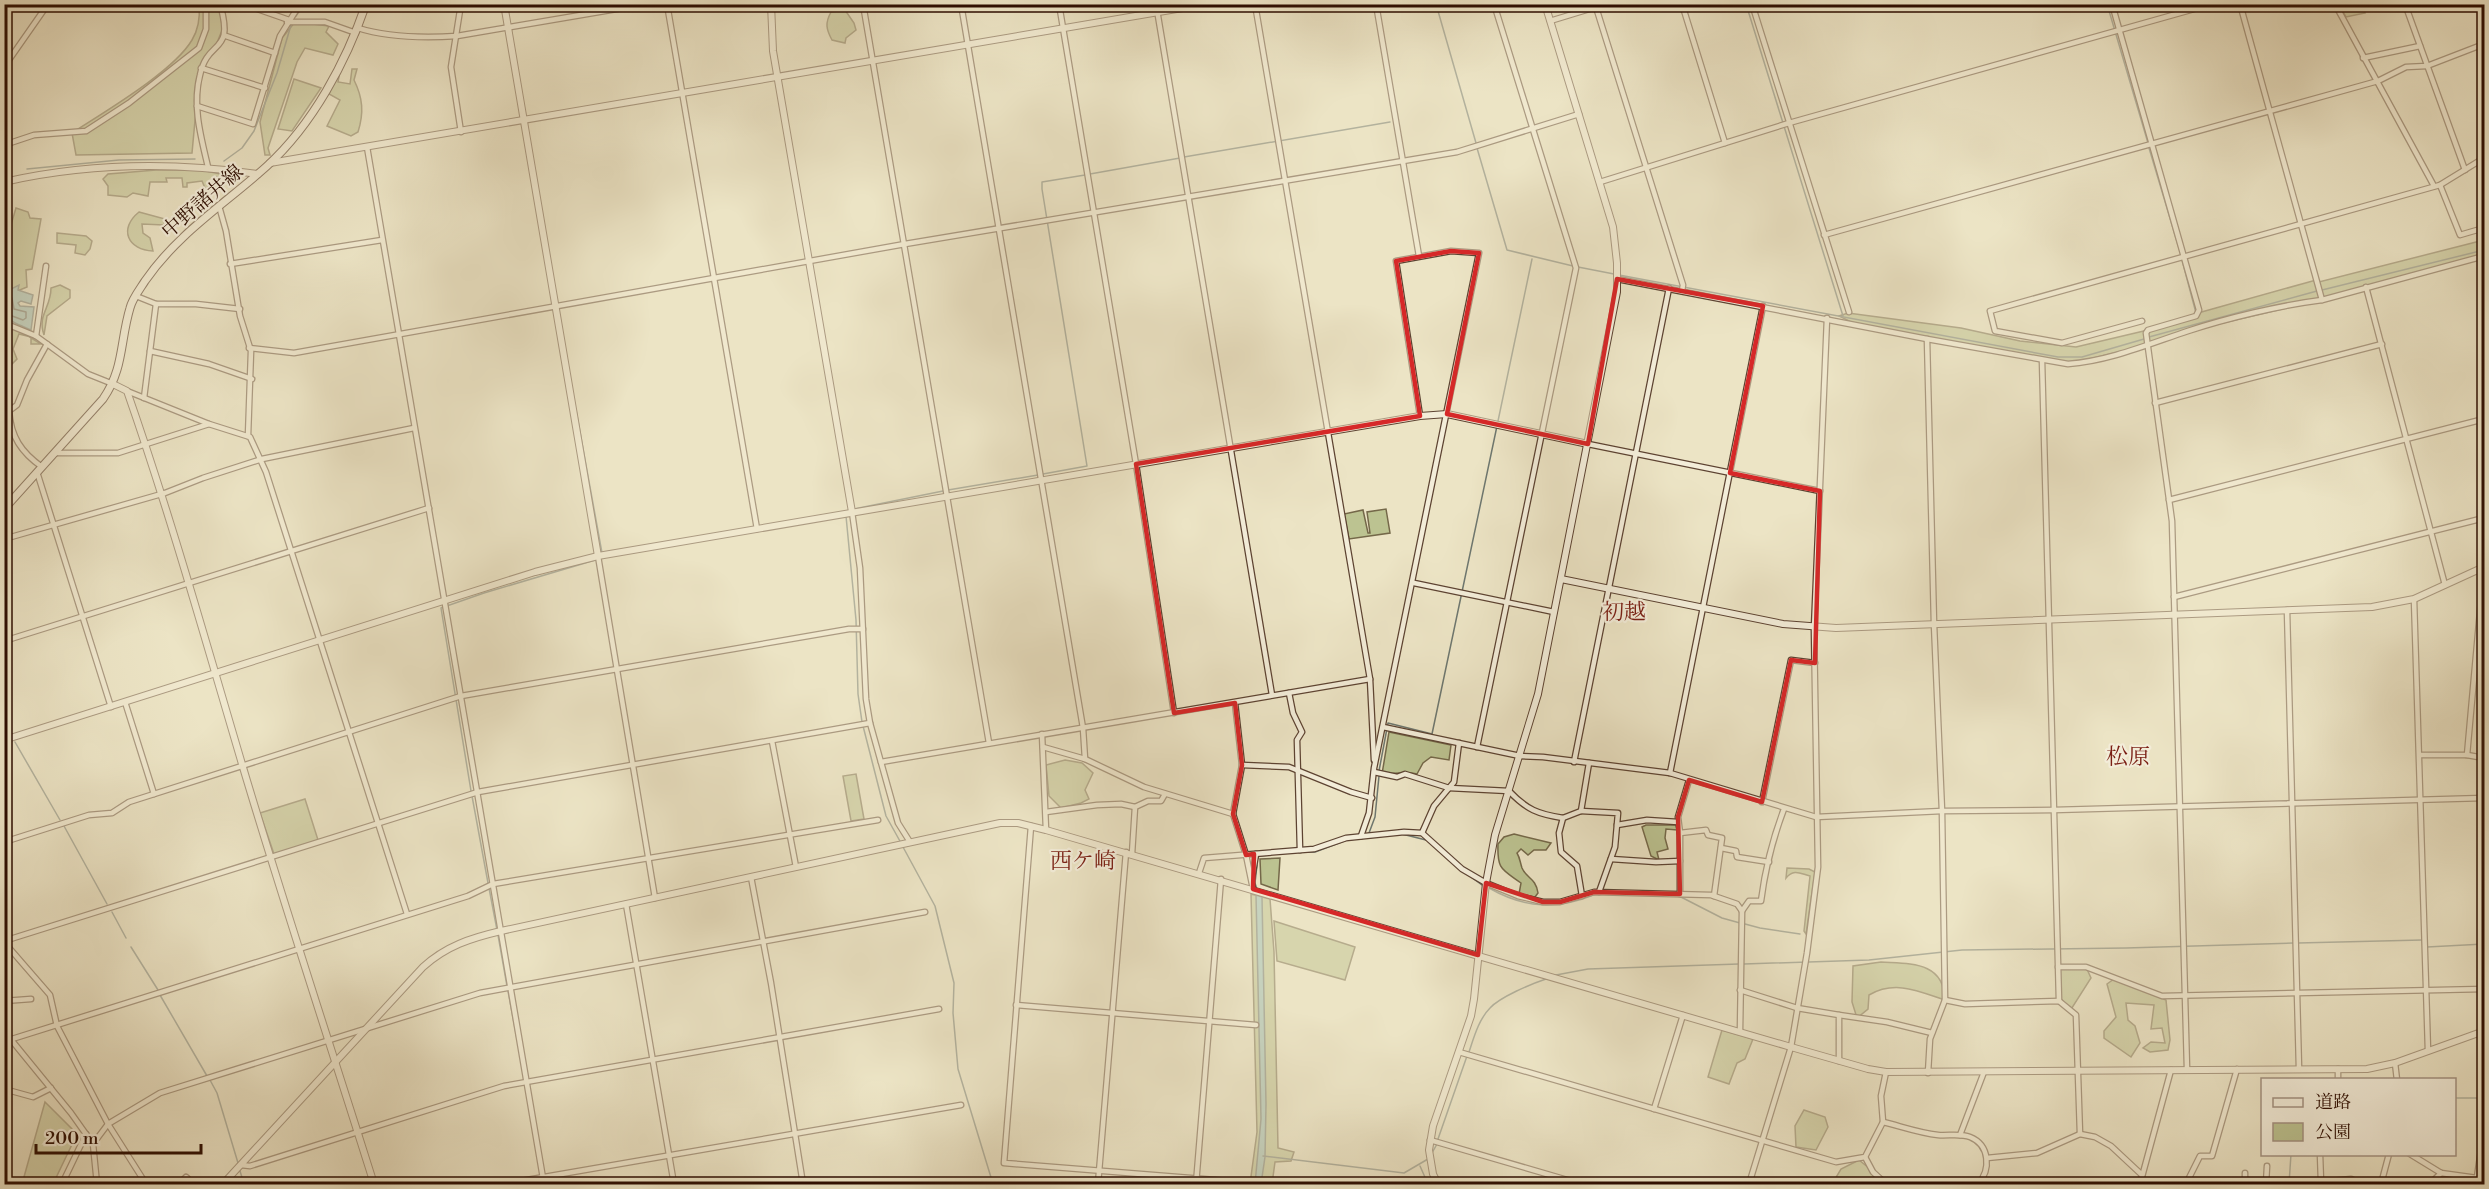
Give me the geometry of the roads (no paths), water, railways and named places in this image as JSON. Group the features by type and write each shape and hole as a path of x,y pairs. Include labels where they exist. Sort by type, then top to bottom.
{"main road":[{"name":"中野諸井線","path":"4,509 113,384 120,361 130,307 168,251 184,234 270,163 309,117 357,31 366,4"}],"street":[{"path":"4,67 48,4"},
{"path":"208,167 197,106 201,68 225,36 226,27 220,4"},
{"path":"243,4 288,21 325,22 376,34 428,38 457,36 646,4"},
{"path":"197,106 253,124 275,53 288,21 300,4"},
{"path":"461,4 451,67 461,132"},
{"path":"504,4 655,898"},
{"path":"667,4 757,529"},
{"path":"771,4 772,43 777,77 860,568 866,699 870,723 898,823 910,842"},
{"path":"863,4 989,743"},
{"path":"961,4 1083,728 1085,759"},
{"path":"1059,4 1136,464 1174,713"},
{"path":"1156,4 1272,695"},
{"path":"270,163 777,77 873,63 1206,4"},
{"path":"1255,4 1370,680 1374,770 1372,798 1361,836"},
{"path":"1376,4 1419,256"},
{"path":"1478,747 1576,268 1494,4"},
{"path":"1438,1185 1431,1163 1430,1140 1437,1110 1474,999 1486,883 1495,835 1538,694 1615,308 1617,279 1613,227 1545,4"},
{"path":"1682,4 1725,142"},
{"path":"1768,4 1752,7 1849,312"},
{"path":"2112,4 2199,310 2196,316 2148,330 2146,333 2172,521 2187,1070"},
{"path":"1600,182 1789,123 2212,4"},
{"path":"2240,4 2322,299"},
{"path":"2335,4 2376,82 2437,185 2460,235 2484,228"},
{"path":"2405,4 2465,170"},
{"path":"4,145 34,135 86,131 106,118 193,54 204,36 206,6"},
{"path":"1550,21 1595,6 1683,285 1682,291"},
{"path":"225,36 275,53"},
{"path":"1824,235 2376,82 2406,67 2427,66 2484,44"},
{"path":"2363,58 2420,46"},
{"path":"201,68 265,88"},
{"path":"249,348 294,353 809,263 905,244 1457,152 1579,114"},
{"path":"367,147 544,1185"},
{"path":"2142,321 2055,343 1995,331 1990,310 2437,185 2484,158"},
{"path":"4,182 68,170 184,165 258,174"},
{"path":"219,206 249,348 252,379 248,436 262,459 407,914"},
{"path":"230,264 382,240"},
{"path":"1374,770 1479,253 1451,251 1396,261 1420,416"},
{"path":"1617,279 2068,364 2083,363 2190,330 2322,299 2484,256"},
{"path":"36,336 46,266"},
{"path":"2366,287 2445,585"},
{"path":"1574,762 1669,288"},
{"path":"136,296 156,304 196,304 240,309"},
{"path":"144,398 156,304"},
{"path":"1670,773 1763,306"},
{"path":"1749,1185 1791,1047 1816,891 1818,867 1814,628 1827,318"},
{"path":"2188,319 2190,330"},
{"path":"4,323 36,336 88,374 209,424 248,436"},
{"path":"1927,339 1934,624 1942,811 1945,1000 1928,1050 1928,1073"},
{"path":"47,344 27,380 17,405 9,411 12,430 19,447 40,470 54,525 111,707"},
{"path":"2155,403 2382,344"},
{"path":"150,351 209,364 252,379"},
{"path":"2042,360 2059,1001"},
{"path":"127,391 146,445 242,765 374,1185"},
{"path":"4,740 535,572 598,556 1420,416 1447,414 1820,491"},
{"path":"2169,500 2484,419"},
{"path":"55,453 118,453 209,424"},
{"path":"4,539 160,493 262,459 414,428"},
{"path":"4,641 429,508"},
{"path":"2174,597 2484,518"},
{"path":"1561,579 1783,624 1814,628 2372,607 2414,599 2484,567 2467,755"},
{"path":"1413,583 1554,612"},
{"path":"2414,599 2428,1052"},
{"path":"2286,610 2299,1069"},
{"path":"4,842 89,815 112,813 123,804 461,696 863,629"},
{"path":"1762,802 1791,660 1815,663"},
{"path":"881,762 1370,680"},
{"path":"1289,693 1293,713 1302,732 1298,740 1300,850"},
{"path":"125,702 154,794"},
{"path":"1235,703 1242,765 1233,814 1246,855 1252,886"},
{"path":"146,1185 108,1124 57,1026 50,995 4,942 478,792 870,723"},
{"path":"1383,727 1520,756 1670,773 1816,817 1942,811 2484,798"},
{"path":"1042,734 1046,830"},
{"path":"772,741 796,867"},
{"path":"1422,833 1434,806 1454,782 1459,743"},
{"path":"1043,747 1085,759 1144,787 1233,814"},
{"path":"2420,755 2467,755 2484,759"},
{"path":"1581,812 1589,763"},
{"path":"1242,765 1289,767 1372,798"},
{"path":"1374,770 1397,777 1405,774 1449,788 1509,791 1527,809 1563,818 1581,812 1618,813 1615,847 1599,892"},
{"path":"1680,894 1678,818 1689,780"},
{"path":"1046,812 1096,805 1121,804 1134,807 1148,801 1161,801 1165,794"},
{"path":"1098,1185 1111,1014 1134,807"},
{"path":"1740,1031 1742,911 1749,901 1761,901 1769,861 1784,808"},
{"path":"1563,818 1559,833 1561,852 1577,866 1582,896"},
{"path":"12,1040 468,896 493,884 878,820"},
{"path":"1617,825 1647,820 1678,822"},
{"path":"224,1185 364,1030 436,955 470,939 1000,823 1046,830 1252,886 1266,893 1839,1061 1886,1072 2367,1069 2395,1063 2484,1031"},
{"path":"1030,826 1004,1163 1100,1170 1196,1182 1253,1183"},
{"path":"1680,833 1706,830 1708,835 1722,838 1714,896"},
{"path":"1199,873 1204,858 1314,849 1346,838 1361,836 1404,832 1422,833 1462,869 1486,883 1518,896 1543,902 1560,902 1599,892 1714,896 1737,904 1742,911"},
{"path":"1721,848 1736,850 1737,857 1769,861"},
{"path":"1252,886 1256,854"},
{"path":"1611,859 1680,861"},
{"path":"751,877 764,943 803,1185"},
{"path":"1196,1182 1221,879"},
{"path":"626,904 674,1185"},
{"path":"93,1144 108,1124 160,1094 480,993 925,912"},
{"path":"2058,967 2086,968 2162,996 2484,989"},
{"path":"1740,990 1797,1008 1887,1022 1932,1034"},
{"path":"4,1001 31,999"},
{"path":"1945,1000 1965,1004 2059,1001 2076,1015 2080,1134"},
{"path":"1016,1005 1256,1025"},
{"path":"240,1165 250,1166 504,1086 939,1009"},
{"path":"1654,1109 1683,1015"},
{"path":"1839,1015 1839,1061"},
{"path":"4,1031 93,1144 97,1185"},
{"path":"1458,1052 1836,1162 1865,1157"},
{"path":"2395,1063 2397,1078"},
{"path":"2186,1185 2200,1156 2212,1156 2237,1069"},
{"path":"2338,1069 2338,1078"},
{"path":"2140,1185 2141,1174 2171,1070"},
{"path":"1865,1157 1883,1122 1881,1096 1886,1072"},
{"path":"1960,1135 1984,1072"},
{"path":"4,1089 33,1097 51,1088"},
{"path":"508,1185 961,1105"},
{"path":"1883,1122 1938,1135 1960,1135 1977,1142 1987,1158 1980,1183 1989,1185"},
{"path":"2476,1185 2484,1129"},
{"path":"62,1185 86,1134"},
{"path":"1987,1158 2037,1153 2080,1134 2095,1137 2110,1146 2141,1174"},
{"path":"1430,1140 1581,1185"},
{"path":"2320,1156 2320,1183 2351,1179 2361,1185"},
{"path":"2381,1185 2389,1156"},
{"path":"2412,1156 2441,1173 2484,1179"},
{"path":"1865,1157 1873,1172 1885,1183 1928,1185"},
{"path":"2266,1185 2267,1166"},
{"path":"2245,1173 2245,1185"},
{"path":"2430,1185 2441,1173"},
{"path":"179,1185 186,1177 194,1185"}],"water":[{"path":"19,285 18,290 33,295 31,304 21,301 18,303 20,306 34,307 31,330 12,321 5,314 5,292"},
{"path":"1256,895 1262,897 1266,1104 1265,1157 1261,1184 1255,1184 1261,1119"}],"waterway":[{"path":"296,16 304,4"},
{"path":"1436,4 1476,143"},
{"path":"1746,4 1843,316"},
{"path":"2107,4 2148,143"},
{"path":"224,161 242,148 254,131 277,73 291,25"},
{"path":"1184,157 1390,122"},
{"path":"1477,148 1507,250 1573,266"},
{"path":"2149,148 2181,255"},
{"path":"1090,174 1180,158"},
{"path":"27,169 119,160 195,159"},
{"path":"1043,474 1087,466 1042,189 1042,182 1085,175"},
{"path":"2322,290 2484,250"},
{"path":"1498,421 1532,259"},
{"path":"2182,260 2196,313"},
{"path":"1578,267 1614,274"},
{"path":"1619,275 2058,357 2082,357 2144,339"},
{"path":"2149,337 2317,291"},
{"path":"576,410 602,553"},
{"path":"1379,771 1388,723 1432,734 1497,426"},
{"path":"948,490 1038,475"},
{"path":"854,509 943,491"},
{"path":"846,516 856,620 858,694 862,722 886,816 901,843"},
{"path":"471,791 441,608 602,558"},
{"path":"4,721 11,733"},
{"path":"15,742 60,820"},
{"path":"1369,833 1375,817 1379,776"},
{"path":"472,796 488,883"},
{"path":"64,826 107,904"},
{"path":"1402,834 1426,840"},
{"path":"1302,852 1315,852 1347,840 1385,836"},
{"path":"903,847 935,906 954,983 953,1013 958,1069 993,1184"},
{"path":"1257,860 1259,856 1271,855"},
{"path":"1257,865 1255,883 1257,890"},
{"path":"1471,877 1482,885"},
{"path":"489,888 497,930"},
{"path":"1489,888 1516,900 1542,905 1568,903 1596,894"},
{"path":"1679,896 1722,918 1740,923"},
{"path":"112,912 126,938"},
{"path":"1745,924 1800,934"},
{"path":"498,935 507,986"},
{"path":"2298,943 2422,940"},
{"path":"1744,964 1869,960 1962,950 2293,943"},
{"path":"2427,947 2484,944"},
{"path":"131,947 158,990"},
{"path":"1556,975 1588,969 1739,964"},
{"path":"1469,1052 1480,1023 1490,1008 1508,995 1546,979"},
{"path":"508,991 517,1039"},
{"path":"160,995 207,1076"},
{"path":"1438,1139 1467,1056"},
{"path":"210,1080 217,1093 238,1163"},
{"path":"2483,1103 2484,1095"},
{"path":"2456,1098 2481,1098 2484,1104"},
{"path":"1432,1153 1437,1144"},
{"path":"1263,1156 1404,1173 1428,1159"},
{"path":"2289,1184 2291,1156"},
{"path":"1420,1166 1428,1184"},
{"path":"240,1171 244,1184"}],"district":[{"name":"初越","path":"1624,611"},
{"name":"松原","path":"2128,756"},
{"name":"西ケ崎","path":"1083,860"}]}
